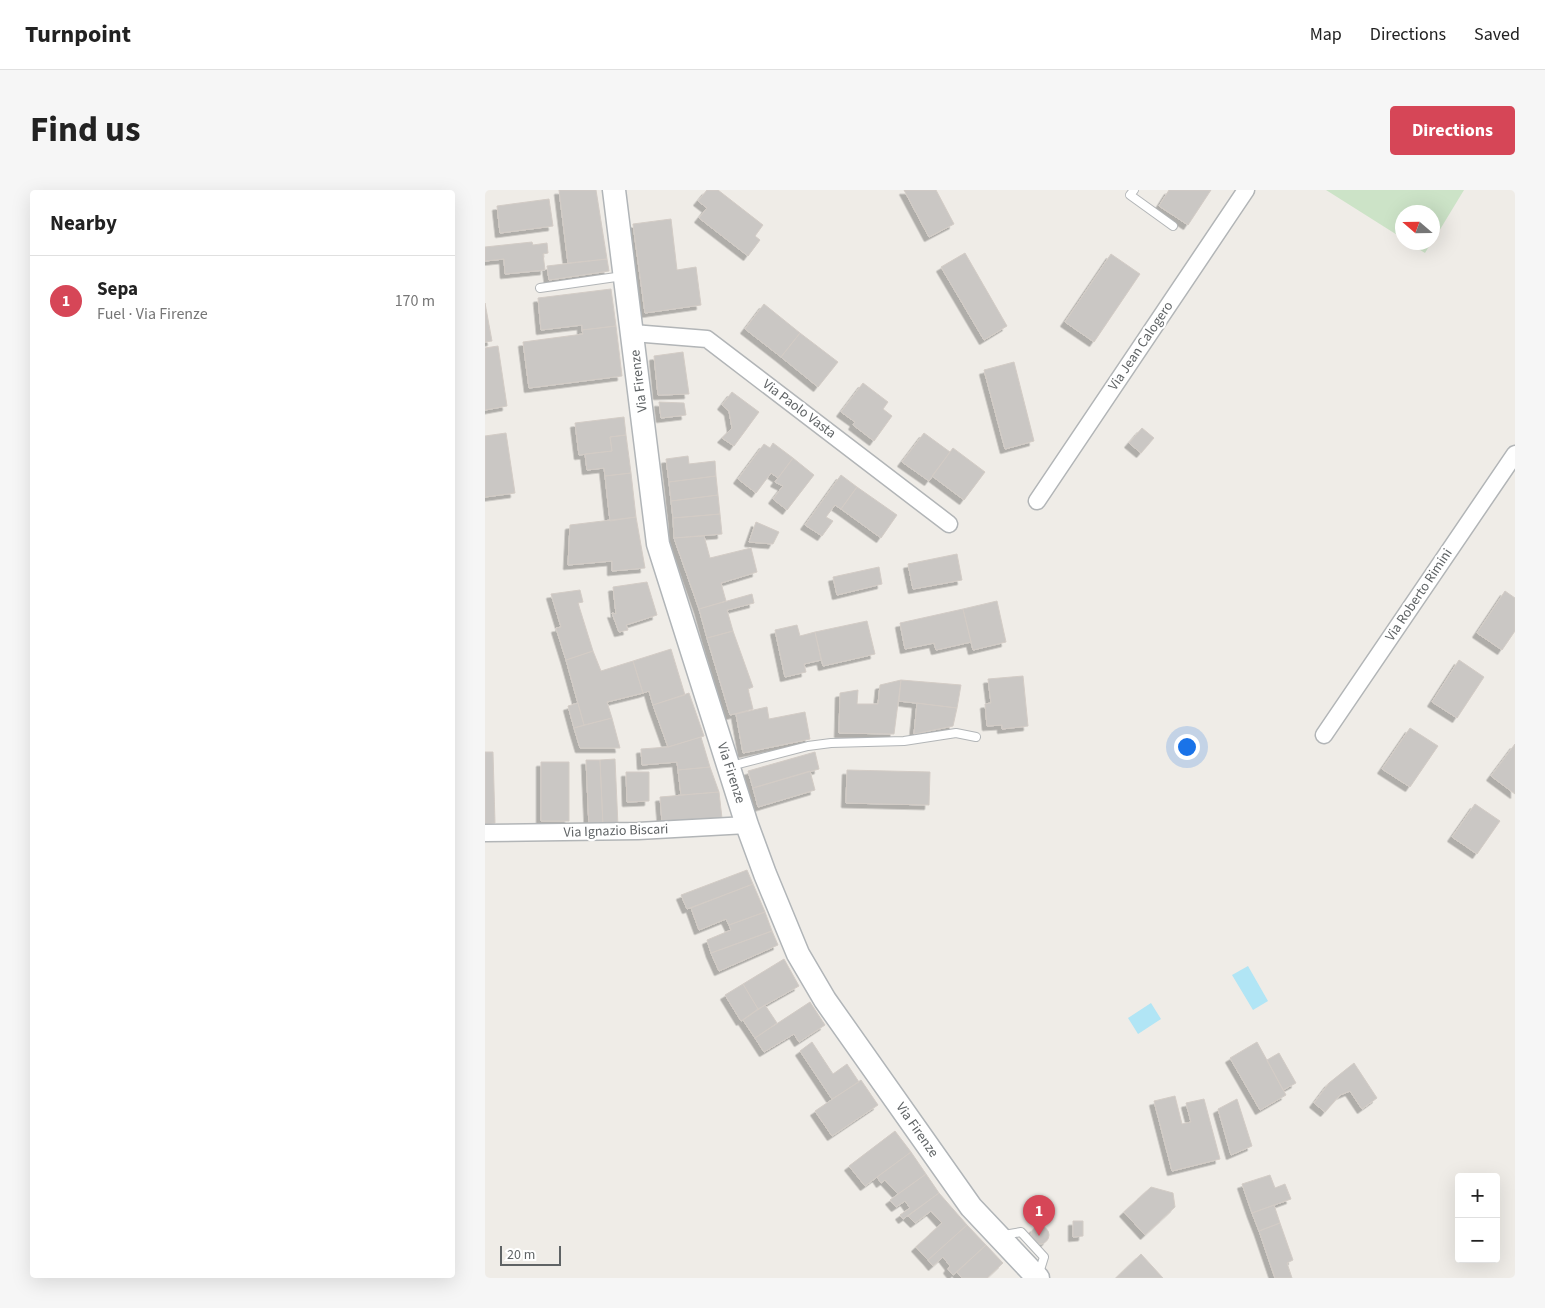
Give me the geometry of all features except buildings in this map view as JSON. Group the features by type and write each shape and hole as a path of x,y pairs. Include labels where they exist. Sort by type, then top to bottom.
{"street":[{"name":"Via Firenze","path":"614,190 658,544 747,825 798,954 825,1000 971,1207 1038,1278"},
{"name":"Via Jean Calogero","path":"1037,501 1246,190"},
{"name":"Via Paolo Vasta","path":"633,333 707,339 949,524"},
{"name":"Via Roberto Rimini","path":"1324,735 1515,454"},
{"name":"Via Ignazio Biscari","path":"485,833 638,831 747,825"}],"lane":[{"path":"1134,190 1130,195 1173,226"},
{"path":"540,288 625,276"},
{"path":"729,767 807,746 831,743 904,741 956,733 976,737"}],"green space":[{"path":"1326,190 1464,190 1440,229 1440,205 1395,205 1395,234"}],"water":[{"path":"1248,966 1268,1001 1253,1010 1232,975"},
{"path":"1151,1003 1161,1019 1138,1034 1128,1018"}],"place":[{"name":"Sepa","path":"1039,1236"}]}
